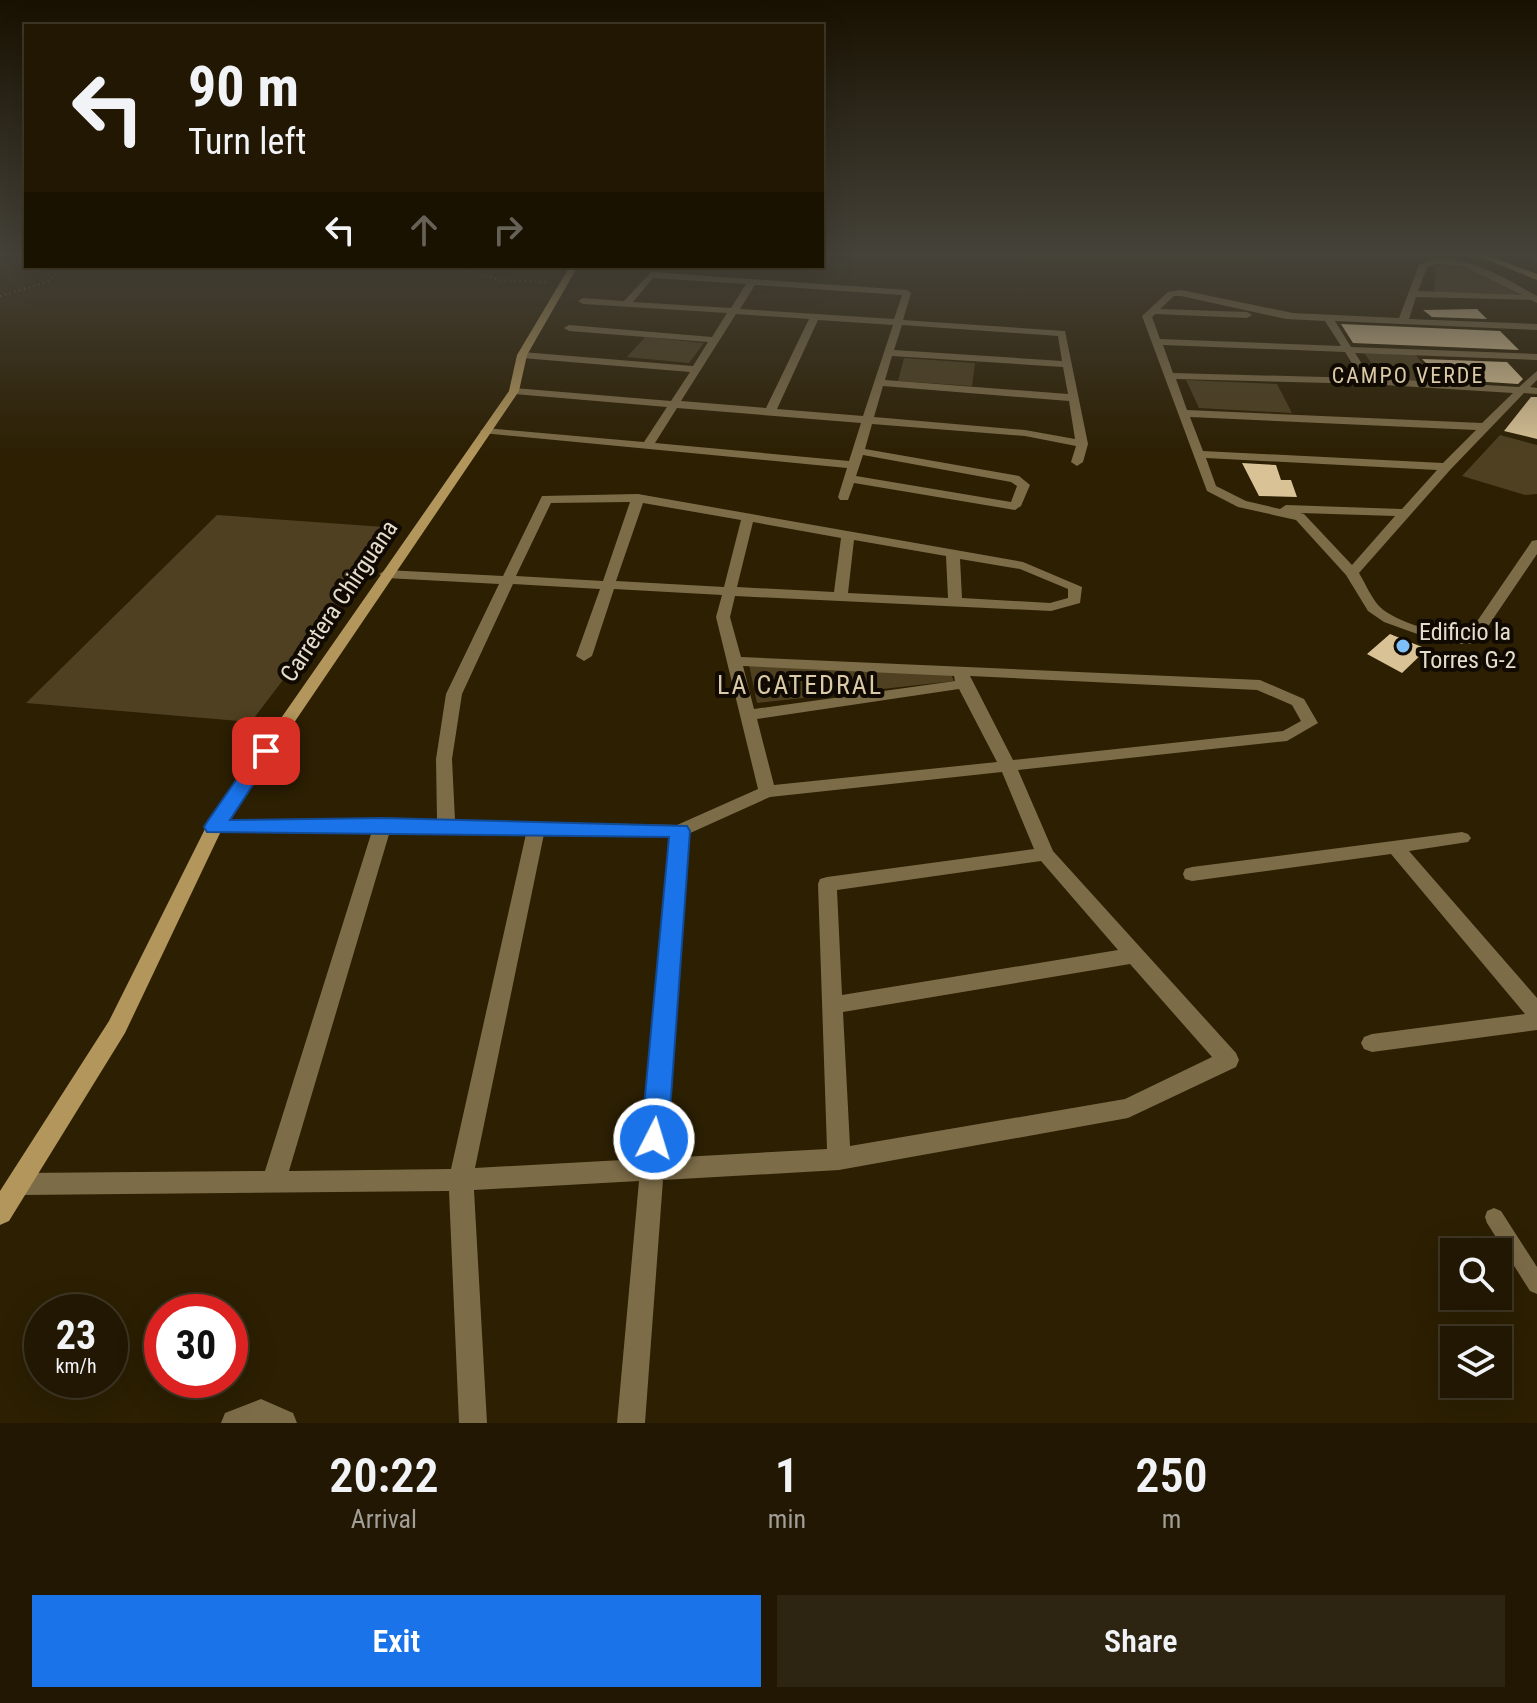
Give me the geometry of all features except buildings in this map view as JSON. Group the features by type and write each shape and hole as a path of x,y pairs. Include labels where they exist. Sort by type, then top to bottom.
{"street":[{"name":"Carretera Chirguana","path":"0,1213 117,1027 214,827 514,391 522,355 541,321"},
{"path":"647,446 727,321"},
{"path":"770,412 813,321"},
{"path":"889,321 1062,333 1082,444 1077,462"},
{"path":"1149,321 1211,488 1242,504 1268,508 1406,513"},
{"path":"1331,321 1368,381"},
{"path":"1412,321 1537,327"},
{"path":"844,497 899,322"},
{"path":"569,328 715,340"},
{"path":"1157,342 1537,357"},
{"path":"889,353 1068,364"},
{"path":"522,355 696,369"},
{"path":"1352,573 1446,467 1537,374"},
{"path":"1169,376 1368,381 1537,391"},
{"path":"880,383 1074,398"},
{"path":"514,391 1025,433 1082,444"},
{"path":"1183,413 1487,427"},
{"path":"486,431 647,446 852,472 1015,506 1024,485 1015,479 858,451"},
{"path":"1199,454 1446,467"},
{"path":"386,574 507,580 608,585 731,591 840,597 1051,607 1075,600 1075,587 1023,566 638,498 546,499 507,580 454,694 444,759 446,826"},
{"path":"584,656 638,498"},
{"path":"1268,508 1300,517 1352,573 1373,608 1389,619 1445,640 1471,641 1537,544"},
{"path":"748,517 723,617 767,792"},
{"path":"840,597 848,535"},
{"path":"953,553 955,602"},
{"path":"214,827 383,825 679,831 767,792 1287,736 1310,723 1298,702 1260,685 962,677 735,661"},
{"path":"748,715 962,677"},
{"path":"21,1184 461,1180 839,1159 1128,1108 1228,1060 1045,854 1008,766 962,677"},
{"path":"273,1183 383,825"},
{"path":"473,1423 461,1180 536,828"},
{"path":"631,1423 679,831"},
{"path":"1192,874 1462,838"},
{"path":"1395,847 1537,1013"},
{"path":"839,1159 827,884 1045,854"},
{"path":"832,1005 1135,955"},
{"path":"1372,1043 1537,1021"},
{"path":"235,1423 261,1413 283,1423"}],"lane":[{"path":"1494,1217 1537,1284"}],"shaded area":[{"path":"645,337 704,343 689,363 627,357"},
{"path":"1364,353 1416,355 1435,382 1383,379"},
{"path":"904,358 975,363 972,386 898,381"},
{"path":"1186,380 1277,384 1292,413 1199,408"},
{"path":"1500,435 1537,445 1537,494 1525,495 1462,476"},
{"path":"217,515 399,528 251,722 26,703"},
{"path":"749,665 950,672 954,681 757,703"}],"place":[{"name":"Edificio la Torres G-2","path":"1403,646"}],"district":[{"name":"CAMPO VERDE","path":"1408,375"},
{"name":"LA CATEDRAL","path":"800,685"}],"route":[{"path":"266,751 214,827 383,825 679,831 654,1139"}]}
